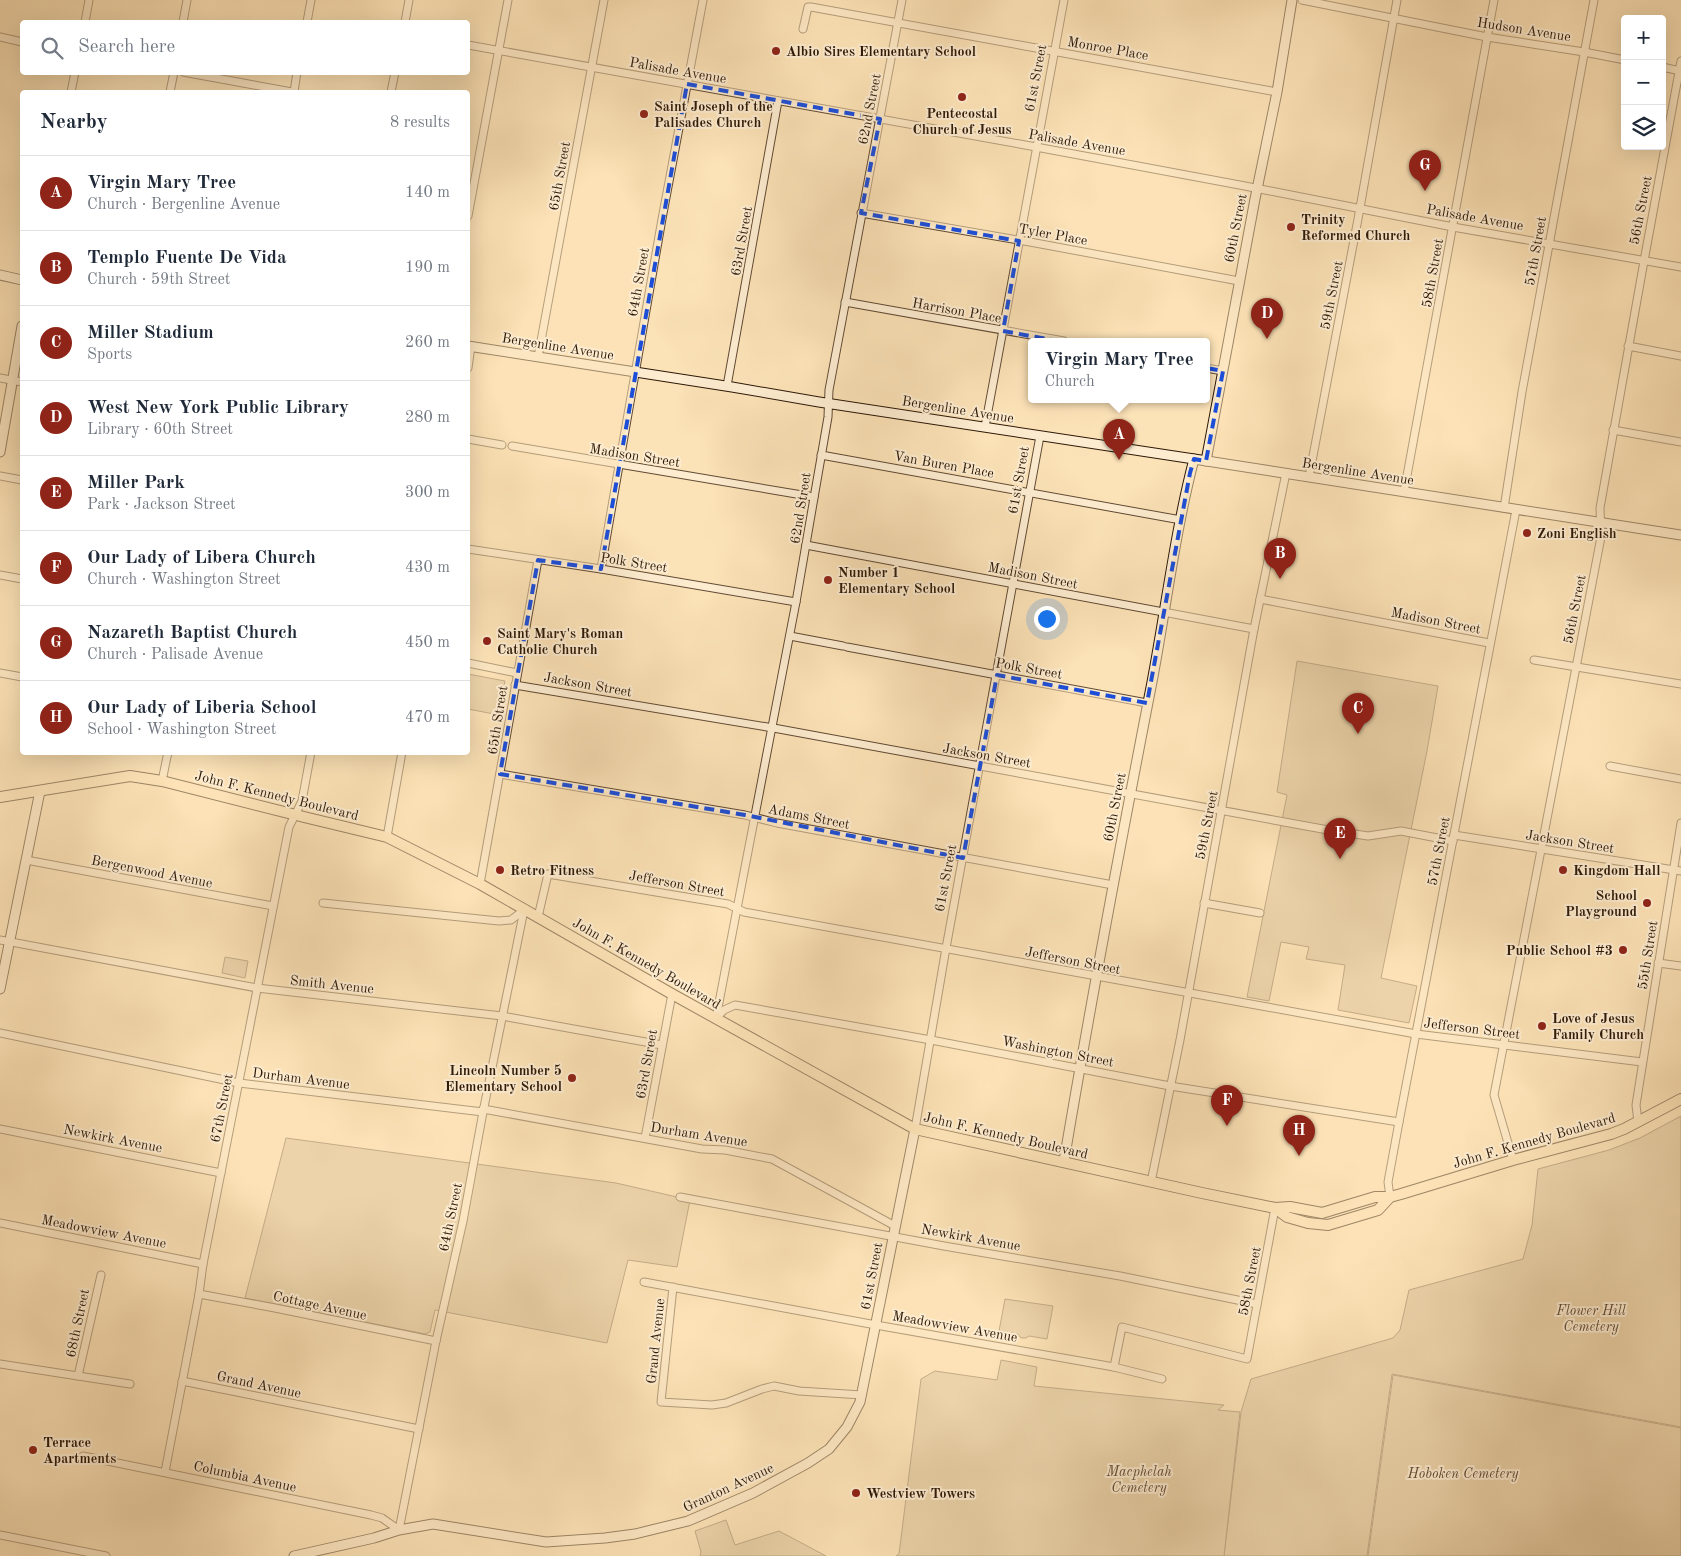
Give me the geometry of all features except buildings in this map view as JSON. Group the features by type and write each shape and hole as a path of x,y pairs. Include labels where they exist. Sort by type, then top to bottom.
{"main road":[{"name":"John F. Kennedy Boulevard","path":"0,797 130,776 162,781 294,815 387,836 480,884 672,994 915,1129 1276,1208 1290,1207 1322,1213 1375,1197 1390,1197 1513,1160 1612,1134 1681,1099"}],"street":[{"path":"85,20 89,0"},
{"path":"183,20 187,0"},
{"path":"307,20 311,0"},
{"path":"404,20 409,0"},
{"path":"470,205 508,0"},
{"name":"65th Street","path":"538,357 604,0"},
{"name":"64th Street","path":"601,569 662,219 703,0"},
{"name":"62nd Street","path":"716,1018 790,636 828,418 829,390 902,0"},
{"name":"61st Street","path":"985,427 1064,0"},
{"name":"60th Street","path":"1206,461 1239,281 1277,92 1292,0"},
{"name":"Hudson Avenue","path":"1302,0 1487,37 1621,59"},
{"name":"59th Street","path":"1310,477 1397,0"},
{"name":"58th Street","path":"1404,492 1494,0"},
{"name":"57th Street","path":"1504,508 1549,244 1594,0"},
{"name":"Monroe Place","path":"804,29 808,8 1277,92"},
{"path":"0,37 20,42"},
{"name":"Palisade Avenue","path":"470,45 1036,147 1549,244 1681,267"},
{"name":"56th Street","path":"1513,1160 1494,1095 1601,537 1600,508 1613,430 1681,61"},
{"path":"1666,69 1680,71"},
{"path":"72,90 75,75"},
{"path":"170,90 173,75"},
{"path":"200,75 282,90"},
{"path":"293,90 296,75"},
{"path":"391,90 394,75"},
{"name":"63rd Street","path":"727,386 778,101"},
{"name":"Tyler Place","path":"862,213 1239,281"},
{"path":"0,275 20,280"},
{"name":"Harrison Place","path":"845,302 1046,338"},
{"path":"0,452 20,337"},
{"name":"Bergenline Avenue","path":"470,346 727,386 828,404 1681,535"},
{"path":"1628,346 1681,356"},
{"path":"1210,369 1223,371"},
{"path":"0,378 20,382"},
{"path":"1613,430 1681,442"},
{"name":"61st Street","path":"876,1325 915,1129 946,948 1040,436"},
{"path":"470,439 502,445"},
{"name":"Madison Street","path":"512,446 814,497"},
{"name":"Van Buren Place","path":"821,455 1181,520"},
{"name":"60th Street","path":"1064,1161 1113,885 1194,459"},
{"name":"59th Street","path":"1151,1182 1188,993 1254,629 1286,474"},
{"path":"0,476 20,480"},
{"name":"57th Street","path":"1390,1197 1388,1182 1399,1122 1516,510"},
{"name":"Madison Street","path":"806,545 1254,629"},
{"name":"Polk Street","path":"470,549 796,602"},
{"name":"65th Street","path":"480,884 538,560"},
{"path":"0,575 20,579"},
{"name":"Madison Street","path":"1260,599 1490,643"},
{"name":"Polk Street","path":"790,636 1148,703"},
{"path":"1534,660 1681,684"},
{"path":"470,663 517,673"},
{"path":"0,673 20,677"},
{"name":"Jackson Street","path":"515,685 772,728 1221,811 1368,836 1401,831 1542,849 1677,871"},
{"path":"162,781 167,755"},
{"name":"67th Street","path":"165,1472 200,1294 202,1264 289,827 302,801 310,755"},
{"path":"387,836 401,755"},
{"path":"1610,766 1681,779"},
{"name":"Adams Street","path":"500,774 745,815 963,858 1113,885"},
{"path":"0,990 4,941 26,860 40,791"},
{"name":"55th Street","path":"1638,1122 1636,1105 1642,1062 1658,963 1677,871 1681,822"},
{"name":"Bergenwood Avenue","path":"26,860 273,906"},
{"name":"Jefferson Street","path":"538,917 548,874 728,904 744,912 1416,1034 1642,1062"},
{"path":"323,903 499,921 511,920 524,910"},
{"path":"1204,903 1260,913"},
{"name":"64th Street","path":"399,1530 436,1341 465,1212 483,1111 524,910"},
{"name":"Smith Avenue","path":"4,941 257,988 502,1016 662,1045"},
{"path":"1658,963 1681,966"},
{"name":"63rd Street","path":"646,1138 672,994"},
{"name":"Washington Street","path":"716,1018 724,1010 735,1005 1170,1086 1399,1122"},
{"name":"Durham Avenue","path":"0,1033 239,1083 483,1111 702,1149 725,1150 772,1159 895,1226"},
{"name":"Newkirk Avenue","path":"0,1129 221,1173"},
{"name":"Newkirk Avenue","path":"680,1197 1120,1276 1258,1304"},
{"name":"58th Street","path":"1114,1367 1122,1328 1247,1359 1276,1208"},
{"name":"Meadowview Avenue","path":"0,1223 202,1264"},
{"name":"68th Street","path":"78,1376 101,1275"},
{"name":"Meadowview Avenue","path":"644,1282 1114,1367 1162,1378"},
{"name":"Grand Avenue","path":"673,1287 661,1402 712,1405 726,1403 774,1386 862,1396"},
{"name":"Cottage Avenue","path":"200,1294 436,1341"},
{"name":"Granton Avenue","path":"294,1556 374,1538 399,1530 434,1524 546,1542 635,1534 688,1521 753,1493 808,1463 829,1449 851,1420 862,1396 876,1325"},
{"path":"0,1364 130,1384"},
{"name":"Grand Avenue","path":"182,1381 419,1429"},
{"name":"Columbia Avenue","path":"83,1456 371,1515 382,1518 399,1530"},
{"path":"0,1535 106,1556"}],"highlighted area":[{"path":"687,84 880,119 861,213 1019,241 1003,331 1223,371 1206,461 1194,459 1190,473 1147,703 997,675 963,858 745,815 500,774 538,560 601,569"}],"green space":[{"path":"1297,661 1438,686 1427,751 1381,978 1417,986 1409,1023 1338,1010 1345,965 1306,959 1309,947 1281,942 1269,1001 1247,997 1287,795 1277,792"},
{"path":"470,674 505,681 499,715 470,709"},
{"path":"225,957 248,961 245,978 222,973"},
{"name":"Flower Hill Cemetery","path":"1681,1116 1681,1427 1392,1374 1367,1556 1224,1556 1241,1412 1251,1379 1393,1338 1400,1330 1409,1290 1523,1259 1532,1225 1538,1169 1609,1150 1640,1138"},
{"path":"286,1138 616,1183 690,1200 677,1267 628,1260 607,1343 435,1310 430,1332 425,1334 245,1298"},
{"path":"1005,1299 1053,1306 1047,1339 1029,1336 1021,1338 1018,1334 999,1331"},
{"name":"Macphelah Cemetery","path":"1001,1360 1037,1367 1034,1386 1224,1405 1218,1410 1240,1412 1224,1556 896,1556 899,1554 921,1379 935,1371 997,1380"},
{"name":"Hoboken Cemetery","path":"1393,1375 1681,1428 1681,1556 1368,1556"},
{"path":"726,1520 735,1545 779,1531 826,1556 700,1556 701,1552 695,1531"}],"place":[{"name":"Albio Sires Elementary School","path":"776,51"},
{"name":"Pentecostal Church of Jesus","path":"962,97"},
{"name":"Saint Joseph of the Palisades Church","path":"644,114"},
{"name":"Nazareth Baptist Church","path":"1425,191"},
{"name":"Trinity Reformed Church","path":"1291,227"},
{"name":"West New York Public Library","path":"1267,339"},
{"name":"Virgin Mary Tree","path":"1119,460"},
{"name":"Zoni English","path":"1527,533"},
{"name":"Templo Fuente De Vida","path":"1280,579"},
{"name":"Number 1 Elementary School","path":"828,580"},
{"name":"Saint Mary's Roman Catholic Church","path":"487,641"},
{"name":"Miller Stadium","path":"1358,734"},
{"name":"Miller Park","path":"1340,859"},
{"name":"Retro Fitness","path":"500,870"},
{"name":"Kingdom Hall","path":"1563,870"},
{"name":"School Playground","path":"1647,903"},
{"name":"Public School #3","path":"1623,950"},
{"name":"Love of Jesus Family Church","path":"1542,1026"},
{"name":"Lincoln Number 5 Elementary School","path":"572,1078"},
{"name":"Our Lady of Libera Church","path":"1227,1126"},
{"name":"Our Lady of Liberia School","path":"1299,1156"},
{"name":"Terrace Apartments","path":"33,1450"},
{"name":"Westview Towers","path":"856,1493"}]}
